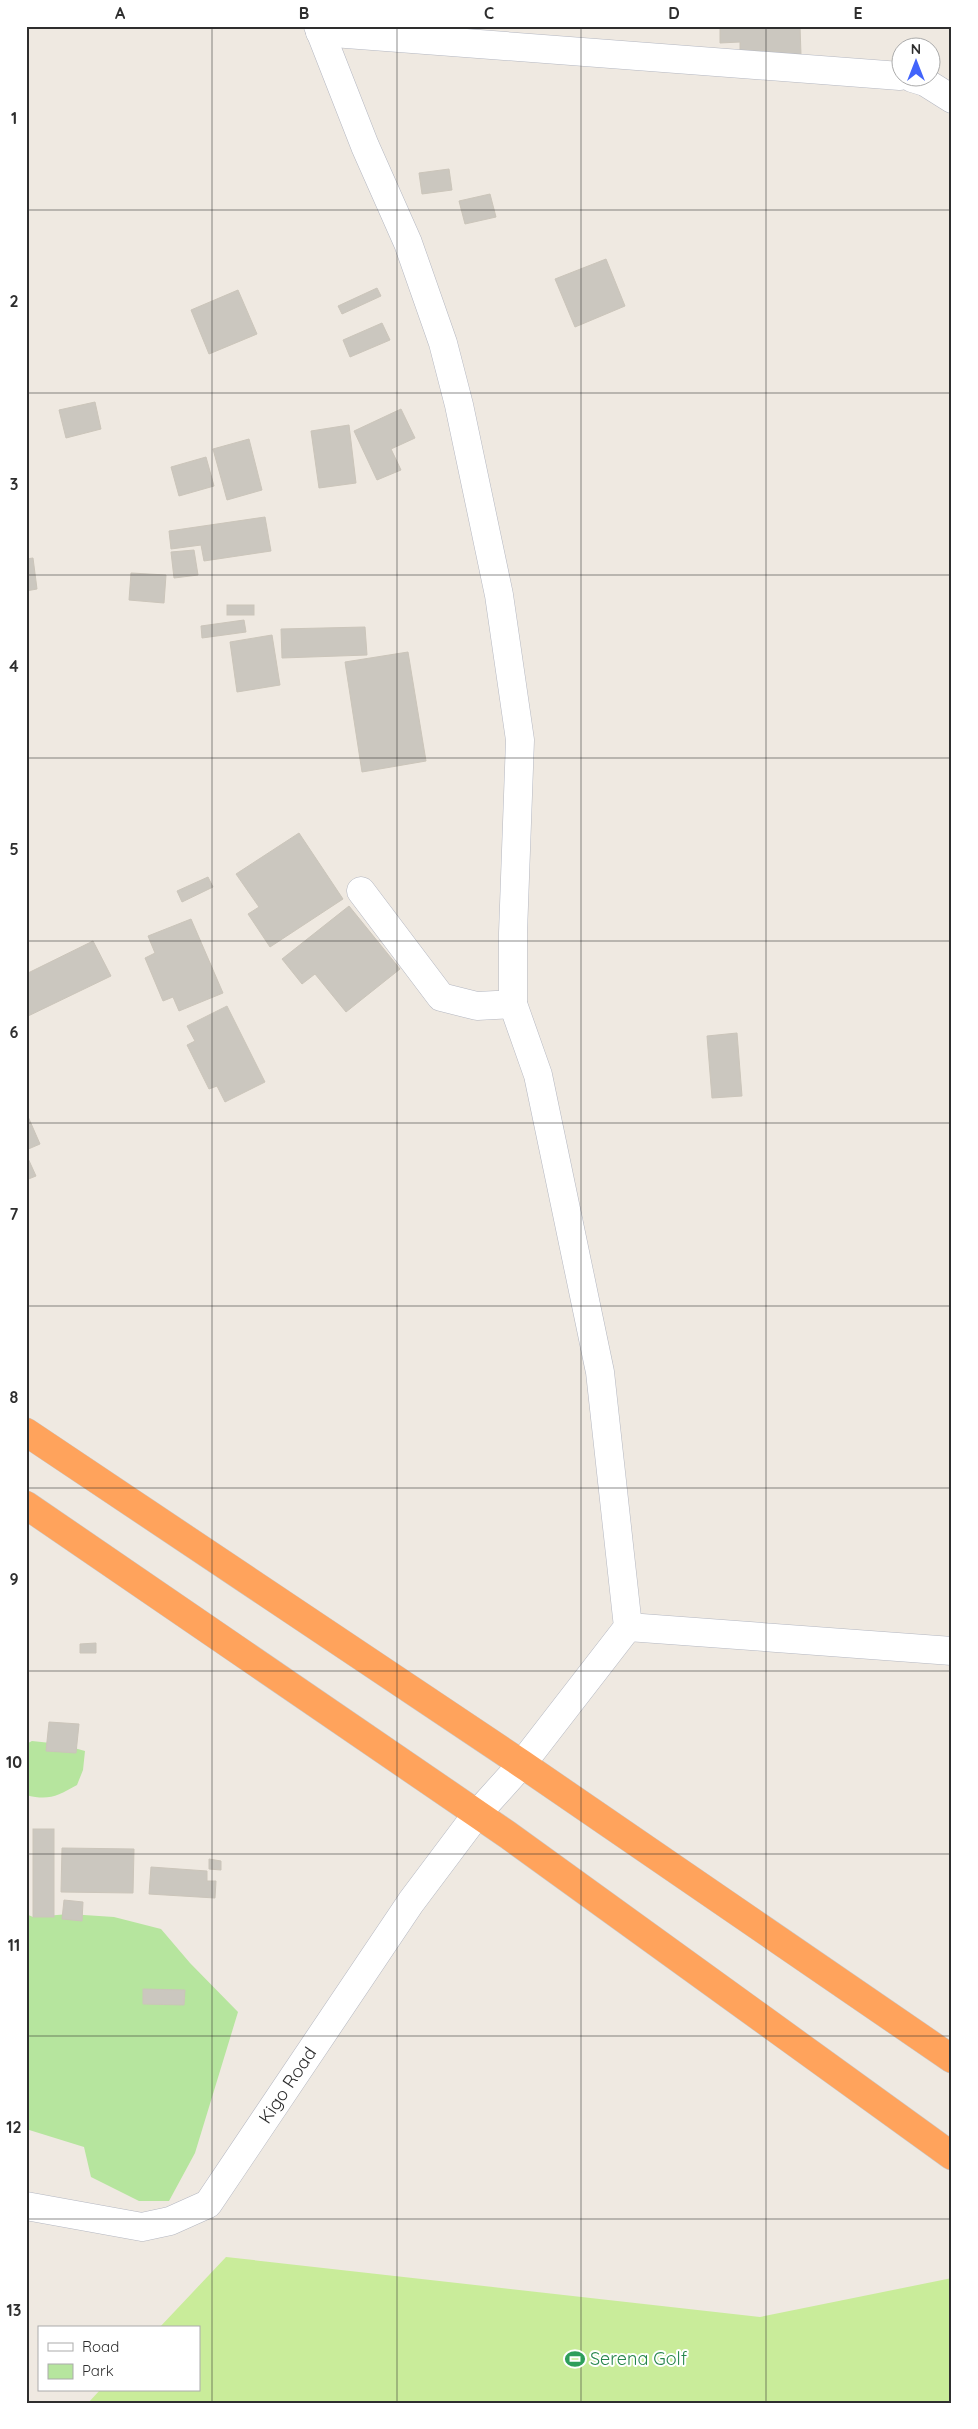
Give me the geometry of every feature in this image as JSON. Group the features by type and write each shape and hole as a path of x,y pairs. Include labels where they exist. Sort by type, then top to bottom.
{"highway":[{"path":"26,1432 522,1764 952,2059"},
{"path":"26,1505 477,1814 952,2156"}],"street":[{"path":"890,75 319,29 408,243 440,334 477,483 499,595 520,740 513,934 513,1004 538,1075 600,1372 628,1627 952,1651"},
{"path":"937,88 949,93"},
{"path":"361,892 441,997 477,1006 513,1004"},
{"name":"Kigo Road","path":"26,2206 142,2227 170,2221 208,2204 410,1902 477,1814 522,1764 628,1627"}],"green space":[{"path":"32,1741 60,1744 85,1751 83,1770 77,1785 53,1796 41,1798 26,1795 26,1744"},
{"path":"26,1914 33,1917 69,1914 114,1917 161,1929 190,1963 238,2012 195,2153 169,2201 139,2201 91,2177 84,2147 26,2129"},
{"name":"Serena Golf","path":"226,2257 760,2317 952,2278 952,2403 88,2403 98,2392 200,2392 200,2326 161,2326"}],"building":[{"path":"720,26 800,26 801,55 740,57 740,42 720,43"},
{"path":"449,169 452,190 422,194 419,173"},
{"path":"490,194 496,217 465,224 459,201"},
{"path":"606,259 625,306 575,327 555,279"},
{"path":"377,288 381,296 342,314 338,306"},
{"path":"238,290 257,334 209,354 191,310"},
{"path":"382,323 390,340 350,357 343,340"},
{"path":"95,402 101,429 66,438 59,410"},
{"path":"401,409 415,438 391,449 401,470 377,480 354,431"},
{"path":"349,425 356,483 319,488 311,431"},
{"path":"249,439 262,490 227,500 213,449"},
{"path":"206,457 214,486 179,496 171,467"},
{"path":"265,517 271,551 204,561 201,545 171,549 169,531"},
{"path":"194,550 198,575 174,578 171,552"},
{"path":"33,558 37,589 26,591 26,559"},
{"path":"131,573 166,575 164,603 129,600"},
{"path":"227,605 254,605 254,615 227,615"},
{"path":"244,620 246,632 202,638 201,626"},
{"path":"365,627 367,655 282,658 281,629"},
{"path":"272,635 280,685 237,692 230,642"},
{"path":"408,652 426,761 362,772 345,662"},
{"path":"299,833 343,899 270,947 248,914 259,907 236,874"},
{"path":"208,877 213,887 182,902 177,891"},
{"path":"349,906 400,969 346,1012 315,974 302,984 282,959"},
{"path":"191,919 223,993 179,1011 173,997 163,1001 145,958 155,953 148,936"},
{"path":"93,941 111,976 26,1017 26,974"},
{"path":"227,1006 265,1082 225,1102 217,1086 209,1089 187,1045 195,1041 187,1026"},
{"path":"737,1033 742,1096 712,1098 707,1036"},
{"path":"26,1112 40,1144 26,1150"},
{"path":"26,1154 36,1176 26,1180"},
{"path":"96,1643 96,1653 80,1653 80,1644"},
{"path":"49,1722 79,1724 76,1753 46,1751"},
{"path":"33,1829 54,1829 54,1917 33,1917"},
{"path":"62,1848 134,1849 133,1893 61,1892"},
{"path":"209,1859 221,1861 221,1870 209,1869"},
{"path":"151,1867 207,1871 207,1881 216,1881 215,1898 149,1894"},
{"path":"64,1900 83,1902 82,1921 62,1919"},
{"path":"143,1989 185,1990 184,2005 143,2004"}],"place":[{"name":"Serena Golf","path":"575,2359"}]}
